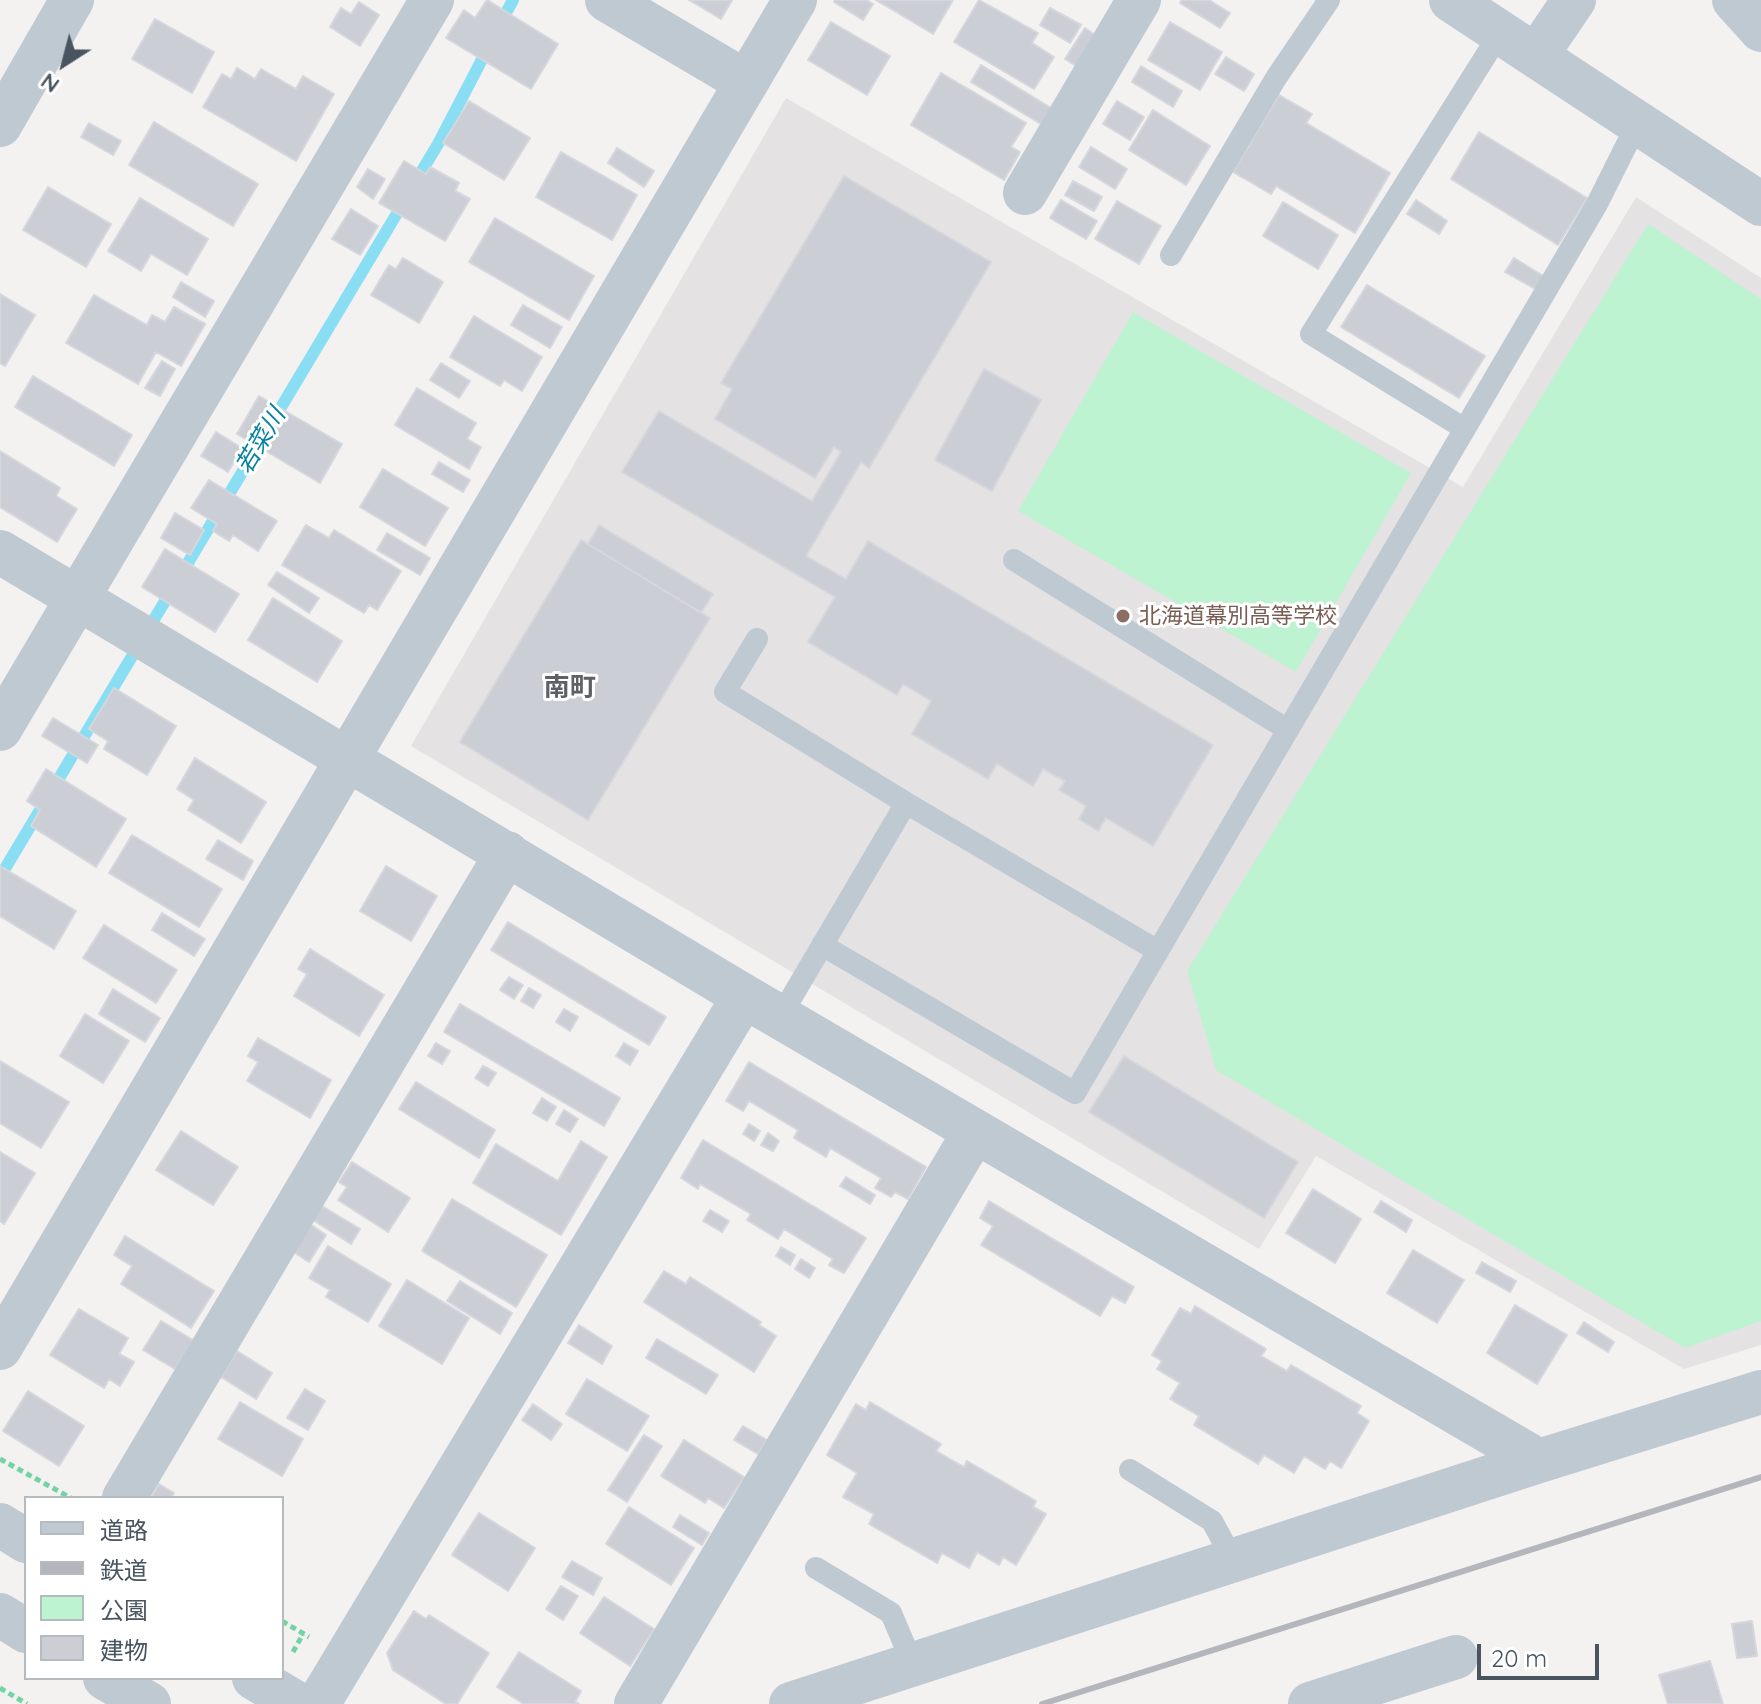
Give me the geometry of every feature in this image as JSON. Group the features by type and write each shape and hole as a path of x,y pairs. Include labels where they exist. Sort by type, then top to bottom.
{"street":[{"path":"0,125 72,0"},
{"path":"0,729 432,0"},
{"path":"607,0 746,82"},
{"path":"0,1348 795,0"},
{"path":"1025,193 1139,0"},
{"path":"1451,0 1761,204"},
{"path":"1518,44 1574,0"},
{"path":"1734,0 1761,30"},
{"path":"0,552 762,1007 1539,1461"},
{"path":"125,1496 507,853"},
{"path":"318,1704 762,1007"},
{"path":"636,1704 975,1131"},
{"path":"791,1704 1761,1392"},
{"path":"0,1525 24,1540"},
{"path":"0,1615 24,1630"},
{"path":"1310,1704 1456,1657"},
{"path":"108,1680 149,1704"},
{"path":"257,1680 298,1704"}],"lane":[{"path":"1171,255 1276,78 1329,0"},
{"path":"1465,429 1311,334 1518,44"},
{"path":"822,945 1075,1093 1597,204 1638,122"},
{"path":"1014,560 1288,730"},
{"path":"757,639 725,692 1158,951"},
{"path":"762,1007 822,945 906,803"},
{"path":"1130,1470 1212,1521 1233,1560"},
{"path":"816,1568 891,1613 913,1665"}],"path":[{"path":"0,1459 67,1496"},
{"path":"0,1688 27,1704"}],"shaded area":[{"name":"北海道幕別高等学校","path":"786,98 1463,487 1636,197 1761,278 1761,1345 1684,1369 1316,1156 1259,1249 411,746"}],"green space":[{"path":"1648,224 1761,299 1761,1321 1685,1348 1216,1070 1187,971"},
{"path":"1133,312 1411,473 1296,672 1018,511"}],"building":[{"path":"487,0 558,44 531,89 446,38 464,10 475,18"},
{"path":"689,0 732,0 721,19"},
{"path":"835,0 866,0 873,4 863,20"},
{"path":"876,0 953,0 933,34"},
{"path":"979,0 1038,33 1032,43 1054,57 1034,89 954,42"},
{"path":"1182,0 1209,0 1230,13 1220,28 1180,3"},
{"path":"359,2 379,15 360,46 330,27 341,8 351,14"},
{"path":"1050,8 1081,25 1070,43 1040,25"},
{"path":"155,19 214,52 192,93 132,59"},
{"path":"831,22 890,56 867,95 808,60"},
{"path":"1170,22 1222,52 1200,90 1148,60"},
{"path":"1085,28 1099,38 1081,69 1065,59"},
{"path":"1226,57 1254,74 1244,91 1215,74"},
{"path":"981,65 1051,108 1041,124 971,82"},
{"path":"1141,66 1182,91 1173,107 1132,82"},
{"path":"237,68 255,79 261,69 296,89 303,76 334,94 296,161 203,107 222,74 231,79"},
{"path":"941,73 1026,123 1011,147 1020,152 1004,180 911,125"},
{"path":"1279,95 1312,114 1306,123 1390,173 1355,233 1276,186 1271,194 1233,172"},
{"path":"469,101 530,138 504,180 443,143"},
{"path":"1117,101 1144,117 1130,140 1103,124"},
{"path":"1153,110 1210,146 1186,185 1129,150"},
{"path":"154,122 258,184 233,226 129,165"},
{"path":"89,123 121,141 113,155 81,137"},
{"path":"1479,132 1587,198 1558,245 1451,179"},
{"path":"1091,147 1127,169 1115,189 1079,167"},
{"path":"617,148 654,171 644,187 608,163"},
{"path":"561,152 637,195 612,240 536,197"},
{"path":"404,161 426,174 430,167 459,183 455,191 470,199 445,241 379,203"},
{"path":"368,169 385,179 373,199 357,187"},
{"path":"844,176 991,262 869,468 861,462 806,556 846,579 868,541 1213,745 1153,846 1106,818 1098,831 1079,819 1086,806 1059,790 1065,781 1043,769 1033,786 997,764 988,779 912,734 931,701 903,684 897,695 808,642 835,597 622,472 659,411 812,501 841,452 834,447 815,478 715,419 732,389 721,383"},
{"path":"1073,181 1102,197 1094,211 1065,195"},
{"path":"48,187 111,224 86,267 23,230"},
{"path":"140,198 208,239 187,275 151,254 141,271 108,251"},
{"path":"1061,200 1097,221 1086,239 1050,218"},
{"path":"1416,200 1447,221 1439,234 1407,214"},
{"path":"1117,201 1161,226 1139,264 1095,239"},
{"path":"1283,202 1338,235 1318,269 1263,236"},
{"path":"351,209 378,226 360,255 332,239"},
{"path":"495,218 594,276 569,320 469,262"},
{"path":"403,258 443,282 419,323 371,295 389,265 396,269"},
{"path":"1514,258 1545,277 1537,290 1505,272"},
{"path":"181,282 214,301 205,317 173,297"},
{"path":"1367,285 1485,356 1459,398 1341,327"},
{"path":"0,294 35,315 5,366 0,363"},
{"path":"94,295 147,325 152,315 165,322 174,307 205,324 181,366 156,352 138,384 66,343"},
{"path":"523,305 562,327 550,348 511,325"},
{"path":"474,316 542,357 522,391 504,380 500,386 450,357"},
{"path":"162,361 175,369 160,396 145,388"},
{"path":"441,363 470,381 459,398 430,380"},
{"path":"984,369 1041,400 992,491 935,460"},
{"path":"33,376 132,435 114,466 15,407"},
{"path":"417,388 476,423 467,439 481,447 469,469 395,425"},
{"path":"259,396 342,444 320,483 237,434"},
{"path":"216,432 242,448 228,472 201,456"},
{"path":"0,451 60,488 56,496 77,509 57,542 0,507"},
{"path":"439,462 470,480 463,492 432,474"},
{"path":"383,469 448,508 425,546 360,507"},
{"path":"209,480 277,521 258,551 233,535 229,541 213,531 217,524 191,508"},
{"path":"175,513 204,530 190,555 161,538"},
{"path":"306,525 329,538 334,530 401,571 377,610 369,605 364,613 282,565"},
{"path":"599,525 713,594 701,613 588,544"},
{"path":"387,533 430,558 420,575 377,550"},
{"path":"581,540 710,618 588,820 460,742"},
{"path":"165,549 239,594 215,632 142,587"},
{"path":"277,572 319,598 309,613 268,585"},
{"path":"273,598 342,641 317,682 248,640"},
{"path":"114,688 176,726 147,775 104,749 108,741 89,729"},
{"path":"53,718 98,745 87,763 42,736"},
{"path":"195,758 266,802 241,843 188,810 194,800 177,789"},
{"path":"46,769 126,819 96,867 31,826 40,810 27,801"},
{"path":"132,835 222,889 199,927 109,873"},
{"path":"218,840 253,861 243,880 206,859"},
{"path":"0,866 76,911 54,949 0,916"},
{"path":"386,866 437,896 411,941 360,911"},
{"path":"162,913 205,939 194,956 152,930"},
{"path":"508,922 666,1017 649,1045 491,950"},
{"path":"104,925 177,970 156,1003 83,958"},
{"path":"310,949 384,995 359,1036 294,996 307,974 298,969"},
{"path":"509,977 523,985 514,999 500,990"},
{"path":"529,988 541,995 533,1008 521,1001"},
{"path":"113,989 160,1018 145,1042 99,1014"},
{"path":"460,1004 620,1098 604,1126 444,1032"},
{"path":"564,1009 578,1017 570,1031 556,1022"},
{"path":"85,1014 129,1041 103,1083 60,1056"},
{"path":"258,1038 331,1080 310,1118 247,1081 258,1062 248,1056"},
{"path":"436,1043 450,1051 442,1064 428,1056"},
{"path":"624,1043 638,1051 630,1065 616,1056"},
{"path":"1124,1056 1298,1162 1264,1218 1089,1112"},
{"path":"0,1061 69,1102 41,1148 0,1123"},
{"path":"749,1062 926,1167 908,1199 895,1192 891,1197 875,1188 881,1178 830,1148 826,1157 794,1138 798,1130 749,1101 743,1111 726,1101"},
{"path":"483,1066 496,1073 488,1086 475,1078"},
{"path":"416,1082 495,1130 479,1158 399,1109"},
{"path":"542,1098 556,1107 547,1121 533,1113"},
{"path":"564,1110 578,1119 570,1132 556,1124"},
{"path":"749,1124 760,1131 754,1141 743,1134"},
{"path":"181,1131 238,1167 213,1205 156,1170"},
{"path":"768,1133 779,1141 773,1151 761,1145"},
{"path":"703,1140 866,1238 844,1273 829,1265 833,1259 784,1229 778,1239 747,1220 751,1214 700,1184 698,1189 681,1178"},
{"path":"581,1141 607,1157 561,1235 473,1183 496,1144 558,1181"},
{"path":"0,1152 35,1173 4,1224 0,1221"},
{"path":"352,1162 410,1198 388,1232 338,1200 347,1187 339,1182"},
{"path":"846,1177 875,1195 870,1204 840,1186"},
{"path":"1313,1189 1361,1219 1335,1263 1286,1233"},
{"path":"452,1199 547,1255 516,1307 422,1251"},
{"path":"989,1201 1134,1287 1125,1303 1112,1296 1100,1316 981,1245 993,1226 980,1218"},
{"path":"1381,1201 1412,1220 1406,1232 1374,1212"},
{"path":"322,1206 360,1229 351,1244 313,1220"},
{"path":"710,1210 729,1221 722,1232 703,1221"},
{"path":"310,1224 326,1235 309,1262 292,1251"},
{"path":"125,1236 214,1291 191,1328 121,1284 132,1266 114,1255"},
{"path":"328,1246 391,1284 368,1322 326,1297 330,1290 309,1278"},
{"path":"781,1247 795,1255 790,1265 776,1256"},
{"path":"1413,1250 1464,1280 1437,1323 1387,1293"},
{"path":"801,1259 815,1268 809,1278 795,1269"},
{"path":"1482,1262 1516,1281 1510,1292 1476,1273"},
{"path":"664,1271 686,1284 690,1277 761,1322 759,1325 776,1336 754,1372 644,1302"},
{"path":"407,1280 469,1318 442,1364 379,1326"},
{"path":"460,1281 512,1313 500,1334 447,1301"},
{"path":"1515,1305 1567,1335 1537,1384 1487,1353"},
{"path":"1195,1306 1266,1349 1261,1356 1287,1371 1291,1365 1361,1406 1357,1413 1369,1421 1341,1468 1330,1461 1325,1469 1304,1456 1294,1473 1264,1455 1258,1464 1194,1425 1199,1416 1170,1399 1180,1383 1157,1369 1162,1361 1152,1355 1180,1308 1191,1314"},
{"path":"79,1309 128,1338 119,1354 134,1362 120,1386 109,1379 104,1388 50,1355"},
{"path":"161,1321 193,1340 175,1369 143,1350"},
{"path":"1584,1322 1614,1342 1608,1352 1577,1333"},
{"path":"579,1325 612,1346 602,1364 568,1343"},
{"path":"657,1339 718,1375 706,1394 646,1358"},
{"path":"237,1351 272,1373 256,1399 221,1377"},
{"path":"587,1379 649,1416 627,1451 566,1414"},
{"path":"305,1389 325,1401 308,1430 287,1418"},
{"path":"28,1391 84,1426 59,1466 3,1431"},
{"path":"240,1402 303,1439 282,1476 218,1439"},
{"path":"870,1402 941,1444 936,1451 964,1467 967,1461 1036,1501 1033,1507 1046,1514 1016,1565 1003,1557 999,1565 977,1552 969,1568 942,1553 937,1563 869,1524 874,1514 843,1497 857,1473 827,1455 856,1404 866,1410"},
{"path":"533,1404 562,1424 551,1440 522,1420"},
{"path":"743,1426 767,1440 758,1454 734,1440"},
{"path":"644,1435 662,1446 627,1502 608,1490"},
{"path":"684,1440 744,1477 724,1508 708,1498 705,1503 661,1476"},
{"path":"159,1484 174,1493 172,1496 152,1496"},
{"path":"629,1507 694,1548 671,1585 606,1544"},
{"path":"479,1513 535,1548 508,1591 452,1555"},
{"path":"680,1515 709,1533 702,1545 673,1527"},
{"path":"572,1561 602,1578 593,1595 562,1577"},
{"path":"561,1586 578,1596 563,1620 546,1609"},
{"path":"604,1597 654,1629 630,1666 580,1633"},
{"path":"414,1611 426,1619 429,1615 489,1653 457,1704 446,1704 393,1670 387,1653"},
{"path":"1752,1621 1757,1656 1737,1658 1732,1624"},
{"path":"519,1652 581,1691 575,1702 579,1704 524,1704 497,1687"},
{"path":"1710,1661 1723,1704 1668,1704 1659,1675"}],"waterway":[{"name":"若菜川","path":"499,26 513,0"},
{"name":"若菜川","path":"414,184 489,46"},
{"name":"若菜川","path":"0,877 405,200"}],"railway":[{"path":"1042,1704 1761,1477"}],"place":[{"name":"北海道幕別高等学校","path":"1123,616"}],"district":[{"name":"南町","path":"570,688"}]}
